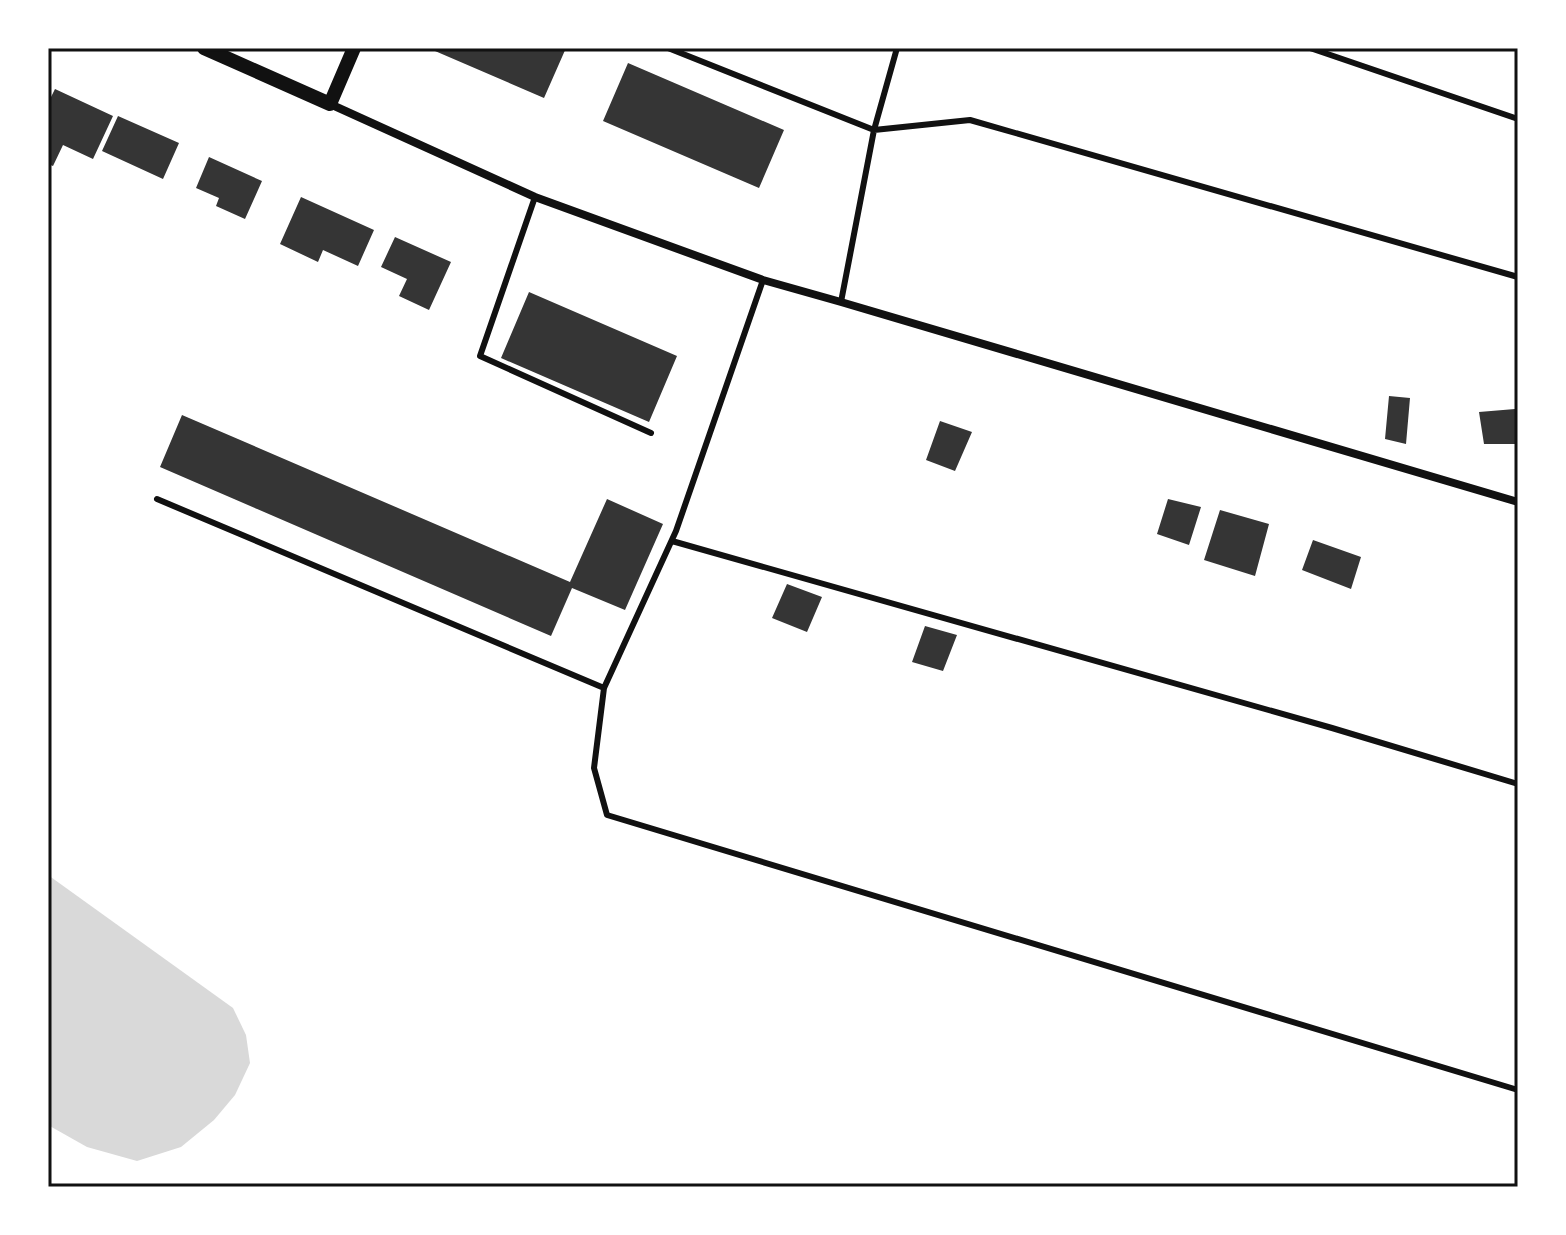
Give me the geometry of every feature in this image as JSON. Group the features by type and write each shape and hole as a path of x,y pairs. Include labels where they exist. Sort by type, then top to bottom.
{"street":[{"path":"204,48 535,197 763,280 1518,502"},
{"path":"330,104 354,48"}],"lane":[{"path":"668,48 874,130 970,120 1518,277"},
{"path":"841,302 874,130 897,48"},
{"path":"1310,48 1518,119"},
{"path":"535,197 480,356 651,433"},
{"path":"763,280 672,541 604,688 594,768 607,815 1518,1090"},
{"path":"157,499 604,688"},
{"path":"672,541 1518,784"}],"shaded area":[{"path":"48,875 233,1008 246,1035 250,1063 235,1095 214,1120 181,1147 137,1161 87,1147 48,1125"}],"building":[{"path":"428,48 566,48 544,98"},
{"path":"628,63 784,130 759,188 603,121"},
{"path":"55,89 113,116 93,159 63,145 53,166 48,164 48,103"},
{"path":"118,116 179,143 163,179 102,151"},
{"path":"209,157 262,181 245,219 216,206 219,198 196,188"},
{"path":"301,197 374,230 358,266 323,250 318,262 280,244"},
{"path":"395,237 451,262 429,310 399,296 407,279 381,267"},
{"path":"529,292 677,356 649,422 501,358"},
{"path":"1389,396 1410,398 1406,444 1385,439"},
{"path":"1515,409 1517,444 1484,444 1479,412"},
{"path":"182,415 570,582 607,499 663,524 625,610 572,588 551,636 160,467"},
{"path":"940,421 972,432 955,471 926,460"},
{"path":"1168,499 1201,507 1189,545 1157,534"},
{"path":"1220,510 1269,524 1255,576 1204,560"},
{"path":"1313,540 1361,557 1351,589 1302,570"},
{"path":"787,584 822,597 807,632 772,618"},
{"path":"925,626 957,635 943,671 912,662"}]}
